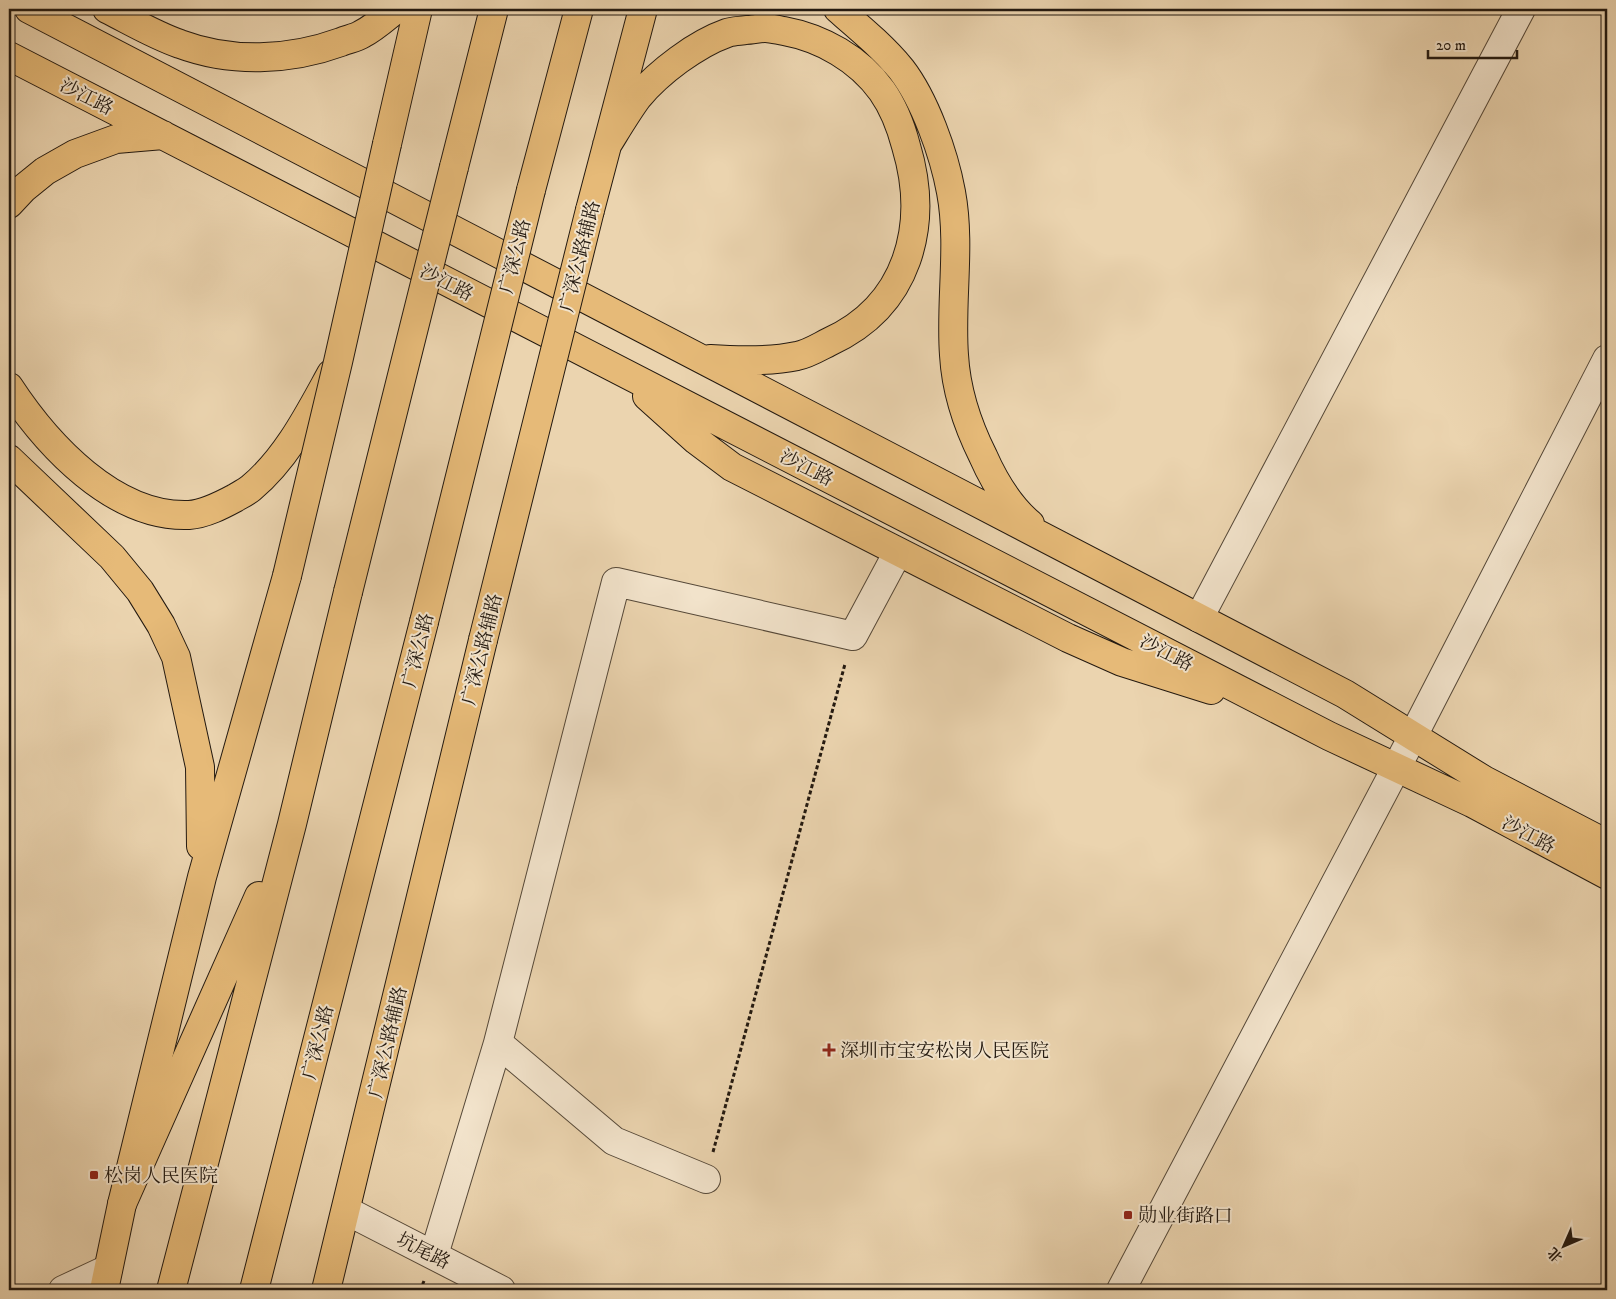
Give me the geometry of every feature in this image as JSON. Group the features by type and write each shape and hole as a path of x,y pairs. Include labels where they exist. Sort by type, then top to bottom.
{"main road":[{"name":"沙江路","path":"29,9 1345,694 1484,780 1607,844"},
{"path":"107,9 180,44 214,54 245,58 280,56 332,46 362,34 396,9"},
{"path":"106,1280 122,1204 202,876 287,576 338,362 418,9"},
{"path":"171,1290 292,824 494,9"},
{"name":"广深公路","path":"254,1290 424,622 530,190 579,9"},
{"name":"广深公路辅路","path":"326,1290 483,640 590,210 643,9"},
{"path":"838,9 873,39 902,70 924,110 938,144 951,192 953,210 955,237 954,354 960,396 972,435 991,473 1017,513 1044,537"},
{"path":"607,145 638,97 667,70 695,49 728,33 766,28 798,34 829,45 857,64 881,90 899,121 910,158 917,197 912,244 902,270 889,294 866,319 838,338 799,356 750,361 701,358"},
{"name":"沙江路","path":"9,56 1284,712 1396,768 1472,803 1607,875"},
{"path":"9,204 24,188 45,171 75,154 116,139 163,135"},
{"path":"9,387 22,408 50,440 79,469 106,490 128,503 158,512 190,515 220,506 250,489 273,466 302,425 338,362"},
{"path":"616,369 696,440 732,467 1068,638 1122,662 1284,712"},
{"path":"18,468 112,557 140,592 161,625 176,657 200,767 202,876"},
{"path":"122,1204 292,824"}],"street":[{"path":"1199,618 1521,9"},
{"path":"1121,1290 1413,736 1607,359"},
{"path":"434,1255 498,1043 616,582 853,636 898,552"},
{"path":"498,1043 614,1141 706,1179"},
{"name":"坑尾路","path":"346,1210 500,1290"},
{"path":"63,1290 106,1280"}],"path":[{"path":"706,1179 853,636"}],"place":[{"name":"深圳市宝安松岗人民医院","path":"829,1050"},
{"name":"松岗人民医院","path":"94,1175"},
{"name":"勋业街路口","path":"1128,1215"}]}
